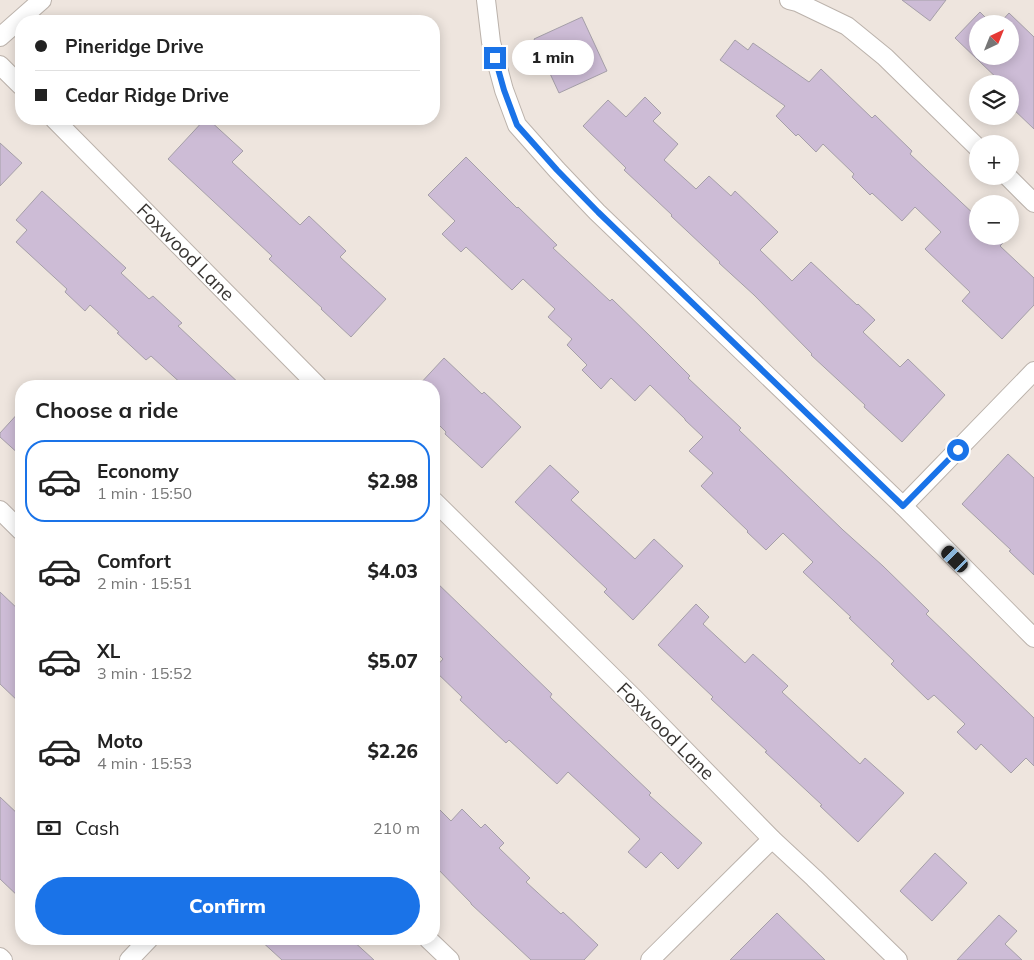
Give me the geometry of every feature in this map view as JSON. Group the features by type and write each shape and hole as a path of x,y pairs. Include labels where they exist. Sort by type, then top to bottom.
{"street":[{"path":"25,15 42,0"},
{"path":"486,0 491,42 504,90 517,125 598,212 903,506 1034,638"},
{"path":"789,0 847,26 886,57 969,139"},
{"path":"0,37 15,24"},
{"path":"0,65 15,80"},
{"name":"Foxwood Lane","path":"60,125 312,380"},
{"path":"1016,185 1034,203"},
{"path":"903,506 1034,371"},
{"name":"Foxwood Lane","path":"440,507 634,698 772,839 898,960"},
{"path":"0,510 15,526"},
{"path":"650,960 772,839"},
{"path":"129,960 143,945"},
{"path":"434,945 450,960"},
{"path":"0,957 3,960"}],"building":[{"path":"902,0 946,0 930,21"},
{"path":"582,17 607,71 559,93 534,39"},
{"path":"969,23 969,51 955,38"},
{"path":"1019,23 1034,37 1034,129 1019,115 1019,75 994,75 983,65 1019,65"},
{"path":"735,40 748,50 753,43 809,82 821,69 872,118 875,115 912,151 910,154 969,210 969,245 1001,245 1034,278 1034,305 1002,339 962,301 970,292 925,249 941,232 915,207 902,221 872,193 870,195 852,177 854,174 823,144 816,152 798,134 796,136 776,116 785,106 720,60"},
{"path":"645,97 661,113 653,121 678,144 664,160 696,189 709,176 731,196 735,191 778,232 760,250 792,281 811,262 875,320 863,332 900,367 908,359 945,395 902,442 811,355 754,295 624,170 626,168 583,126 608,100 626,117"},
{"path":"199,125 215,125 243,151 232,162 300,225 309,216 346,251 340,257 386,299 351,337 269,259 272,256 168,159"},
{"path":"0,143 22,163 0,186"},
{"path":"466,157 557,245 553,248 610,301 612,299 651,337 690,376 688,378 741,428 739,430 883,566 929,611 926,614 1034,718 1034,766 1026,758 1011,773 981,744 976,750 957,732 965,724 934,695 928,700 891,664 894,661 803,572 813,562 783,533 766,550 701,486 713,473 689,451 703,437 650,385 635,401 611,378 601,389 582,370 587,365 567,345 572,339 548,317 555,309 523,279 512,290 466,247 461,252 442,234 455,221 428,195"},
{"path":"42,191 126,268 121,273 149,299 153,296 182,323 178,326 236,380 177,380 151,356 146,360 90,305 85,311 65,292 67,289 16,242 27,230 16,220"},
{"path":"444,358 521,427 482,468 445,434 446,432 440,426 440,380 424,380"},
{"path":"15,417 15,451 0,437 0,433"},
{"path":"1008,454 1034,478 1034,575 1009,551 1011,550 962,504"},
{"path":"550,465 579,492 571,500 635,559 654,539 683,566 633,620 604,592 607,589 515,502"},
{"path":"440,586 552,694 550,697 651,793 649,795 702,843 678,869 661,852 646,868 628,852 640,839 568,772 557,784 509,740 506,743 460,700 462,697 440,676 440,662 443,659 440,656"},
{"path":"0,592 15,606 15,698 0,684"},
{"path":"696,604 709,617 703,624 745,663 753,654 788,686 782,692 860,764 865,758 904,793 858,842 820,806 822,805 765,752 767,751 711,699 713,697 658,645"},
{"path":"0,797 15,811 15,893 0,879"},
{"path":"462,809 481,828 485,824 504,843 499,848 530,878 526,882 561,914 563,912 598,945 584,960 531,960 440,871 440,810 451,821"},
{"path":"935,853 967,883 932,921 900,891"},
{"path":"777,913 825,960 730,960"},
{"path":"999,915 1017,931 1005,944 1022,960 957,960"},
{"path":"266,945 358,945 374,960 282,960"}],"route":[{"path":"495,58 517,125 557,170 598,212 903,506 958,450"}]}
